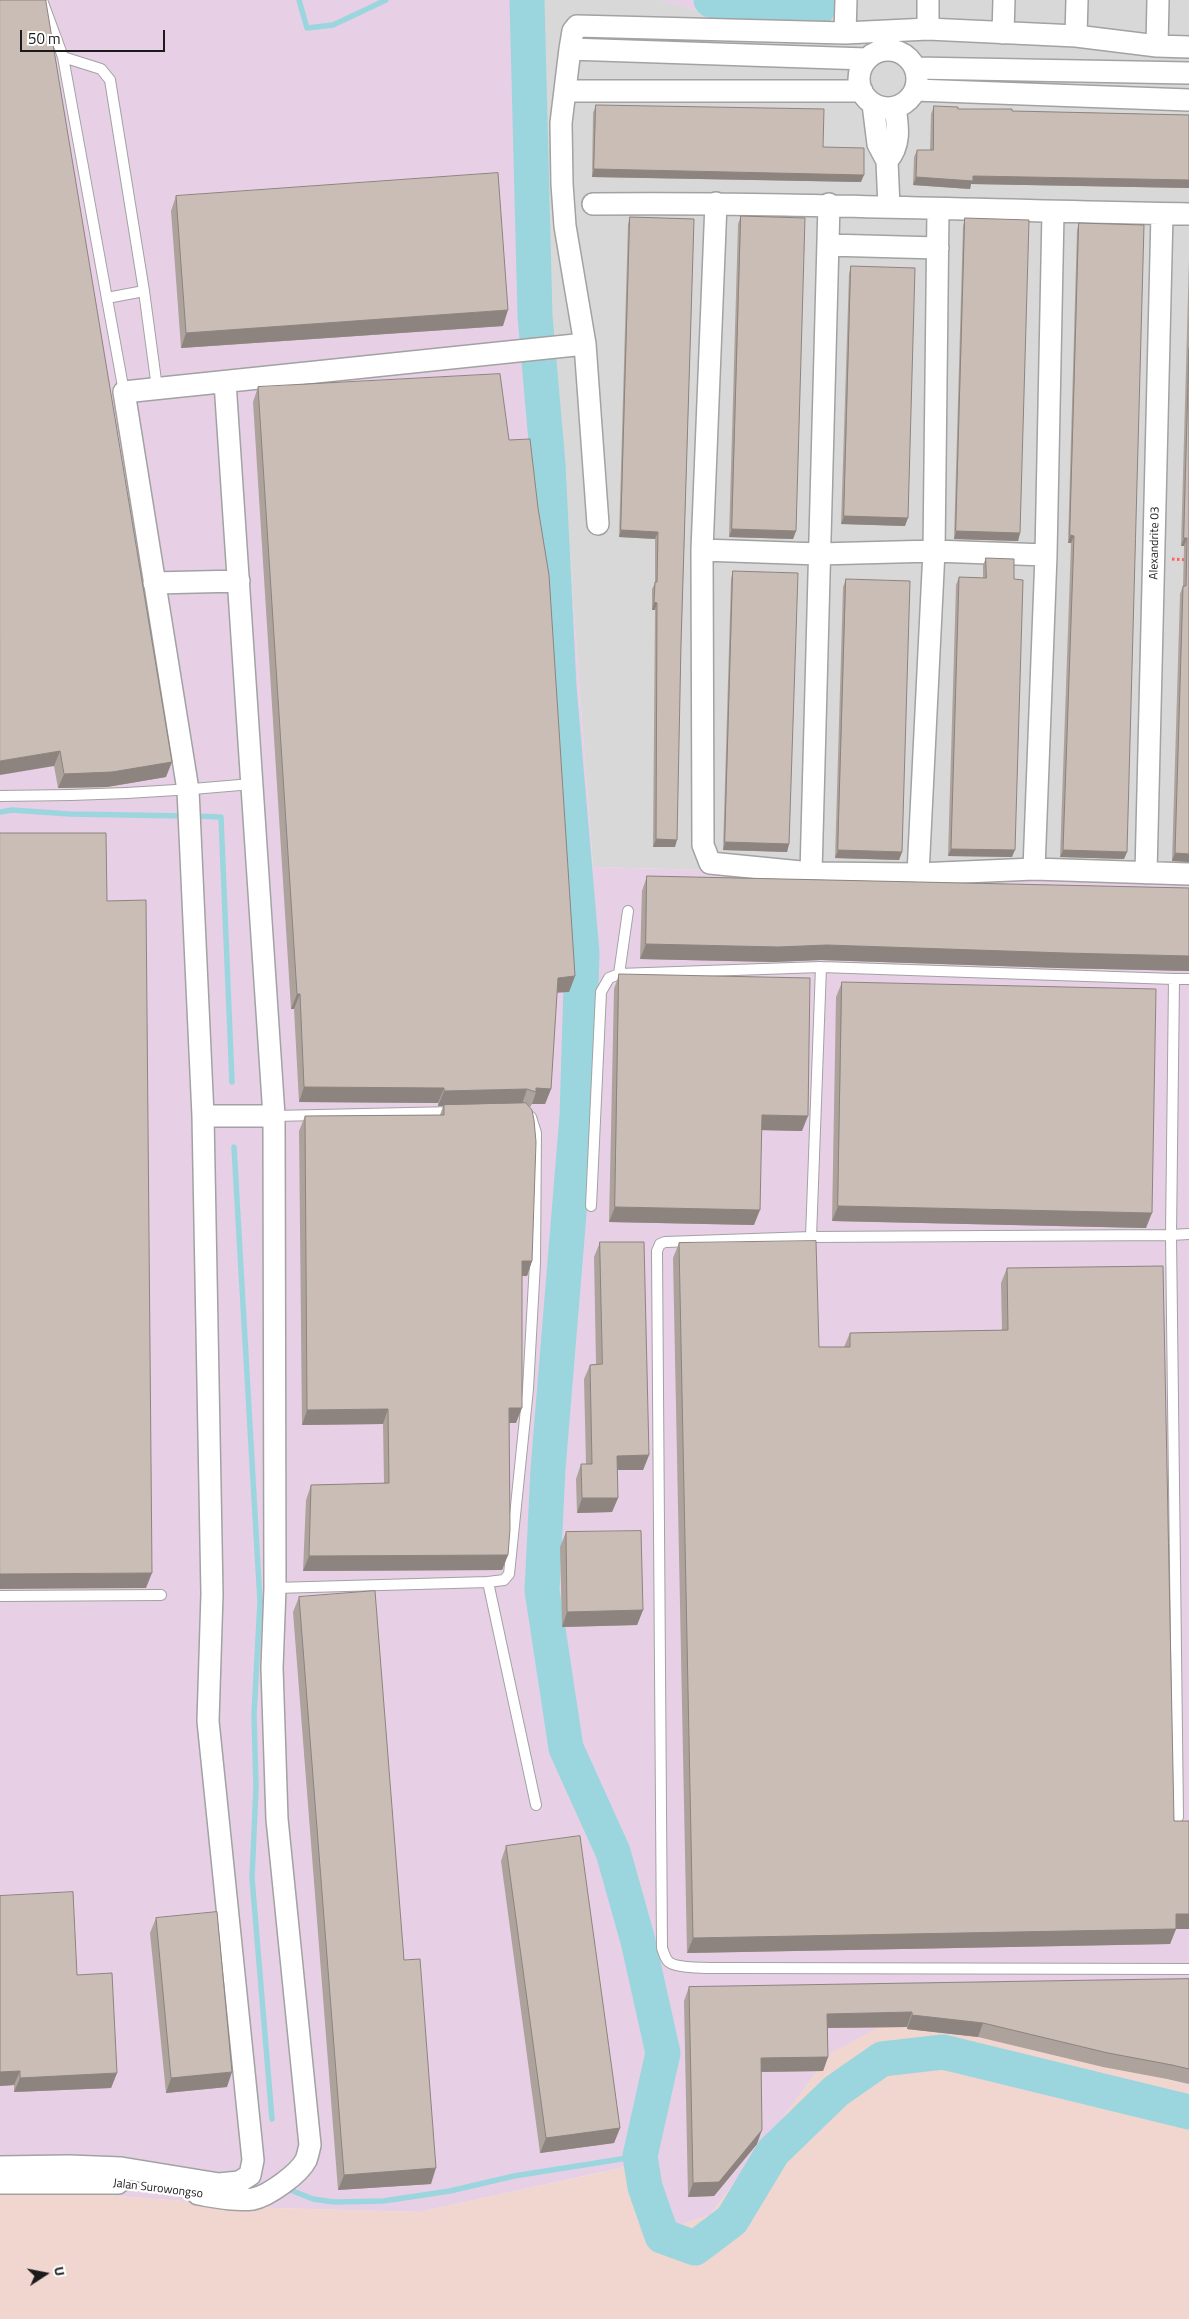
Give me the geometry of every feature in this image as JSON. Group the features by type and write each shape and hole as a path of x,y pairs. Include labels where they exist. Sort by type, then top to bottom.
{"street":[{"path":"845,33 846,0"},
{"path":"928,0 928,29"},
{"path":"1003,33 1004,0"},
{"path":"1076,36 1077,0"},
{"path":"1157,46 1158,0"},
{"path":"598,524 585,344 564,226 561,123 570,49 573,31 577,26 845,33 928,29 1076,36 1157,46 1189,47"},
{"path":"570,49 866,59"},
{"path":"565,91 867,97 888,108 904,104 915,90 917,75 915,68 910,59 902,53 883,49 874,53 866,59 859,74 867,97 878,144 887,161 889,207"},
{"path":"915,68 1189,73"},
{"path":"915,90 1189,100"},
{"path":"887,161 896,147 898,126 895,107"},
{"path":"716,203 702,550 702,845 710,863 811,873 918,874 1034,869 1189,874"},
{"path":"593,204 828,204 938,210 1189,214"},
{"path":"811,873 828,204"},
{"path":"918,874 934,551 938,210"},
{"path":"1034,869 1046,555 1053,213"},
{"name":"Alexandrite 03","path":"1146,873 1162,214"},
{"path":"828,245 938,248"},
{"path":"264,1116 209,1116 189,797 124,392 585,344"},
{"name":"Jalan Surowongso","path":"0,2183 90,2182 141,2184 234,2200 255,2198 282,2184 306,2160 310,2145 277,1819 272,1668 275,1588 264,1116 252,784 225,382"},
{"path":"702,550 819,554 934,551 1046,555"},
{"path":"154,583 239,581"},
{"name":"Jalan Surowongso","path":"0,2167 69,2166 121,2168 219,2184 240,2182 250,2174 253,2160 208,1721 212,1594 209,1116"}],"lane":[{"path":"42,0 63,57 124,392"},
{"path":"63,57 101,69 110,80 144,291 157,388"},
{"path":"107,298 144,291"},
{"path":"0,796 189,797 252,784"},
{"path":"619,974 628,911"},
{"path":"811,1238 821,967"},
{"path":"591,1206 601,992 609,978 619,974 821,967 1189,979"},
{"path":"1174,979 1171,1235 1178,1817"},
{"path":"275,1588 488,1582 504,1580 509,1574 528,1389 535,1263 536,1133 528,1112 522,1111"},
{"path":"264,1116 462,1112"},
{"path":"1189,1234 811,1238 665,1242 660,1244 657,1251 662,1948 668,1962 686,1966 732,1968 1189,1969"},
{"path":"488,1582 536,1805"},
{"path":"0,1596 161,1595"}],"path":[{"path":"1155,558 1189,560"}],"shaded area":[{"path":"0,0 534,0 531,44 593,867 1189,883 1189,2085 984,2030 831,2053 710,2215 662,2231 648,2162 419,2212 274,2208 0,2187"},
{"path":"534,0 660,0 736,21 806,26 824,0 1189,0 1189,883 593,867 531,44"},
{"path":"660,0 824,0 807,26 736,21"},
{"path":"886,2023 984,2030 1189,2085 1189,2319 0,2319 0,2187 274,2208 419,2212 649,2162 662,2231 710,2215 831,2053"}],"building":[{"path":"0,0 46,0 172,762 112,772 64,774 60,751 0,761"},
{"path":"596,105 824,109 823,147 864,148 864,175 594,169"},
{"path":"934,106 958,107 958,109 1012,109 1012,111 1189,115 1189,180 973,176 973,181 916,177 917,150 933,150"},
{"path":"498,173 508,310 186,333 176,196"},
{"path":"741,216 805,218 796,531 732,529"},
{"path":"630,217 694,219 677,840 656,839 657,603 654,602 655,582 657,582 658,532 621,530"},
{"path":"965,218 1029,220 1020,533 956,531"},
{"path":"1079,223 1144,225 1127,852 1063,850 1074,536 1070,535"},
{"path":"851,266 915,268 908,518 844,516"},
{"path":"1189,348 1189,854 1175,853 1183,586 1186,586 1187,538 1184,538"},
{"path":"500,374 509,440 530,439 538,508 549,575 575,976 558,978 551,1089 536,1088 536,1092 527,1089 444,1091 444,1088 304,1087 300,994 297,994 258,387"},
{"path":"986,558 1014,559 1014,579 1023,580 1015,850 951,849 959,577 986,578"},
{"path":"733,571 798,573 789,844 725,842"},
{"path":"846,579 910,581 902,852 838,850"},
{"path":"0,833 106,833 107,901 146,900 152,1573 0,1574"},
{"path":"647,876 1189,888 1189,956 827,945 778,947 646,944"},
{"path":"619,974 810,978 808,1116 762,1115 760,1210 615,1207"},
{"path":"842,982 1156,989 1152,1213 838,1206"},
{"path":"526,1103 532,1110 536,1142 532,1261 522,1261 522,1408 509,1408 510,1529 508,1555 309,1556 311,1485 389,1483 388,1409 307,1410 305,1116 444,1115 444,1105"},
{"path":"816,1241 819,1347 850,1347 850,1333 1008,1330 1007,1268 1163,1266 1174,1821 1189,1821 1189,1914 1176,1914 1176,1929 693,1938 679,1243"},
{"path":"600,1242 644,1242 649,1455 617,1456 618,1498 582,1498 581,1464 592,1464 590,1365 602,1364"},
{"path":"641,1531 643,1610 567,1612 566,1532"},
{"path":"375,1591 404,1960 420,1959 436,2168 344,2175 299,1597"},
{"path":"580,1836 620,2128 546,2138 506,1846"},
{"path":"73,1892 77,1975 112,1973 117,2073 20,2078 20,2071 0,2072 0,1896"},
{"path":"217,1912 232,2072 171,2078 156,1918"},
{"path":"1189,1979 1189,2069 1108,2053 983,2023 912,2015 912,2012 827,2014 828,2057 761,2058 762,2130 719,2182 693,2183 689,1987"}],"waterway":[{"path":"299,0 307,28 333,25 386,0"},
{"path":"527,0 535,316 548,464 559,687 582,953 577,1116 548,1469 542,1590 566,1748 613,1852 638,1941 663,2053 640,2156 645,2187 662,2236 695,2248 732,2220 773,2152 836,2091 882,2059 943,2052 1189,2112"},
{"path":"711,0 759,10 818,8 816,0"},
{"path":"0,812 12,810 70,814 185,816"},
{"path":"194,816 221,817 232,1082"},
{"path":"234,1147 260,1602 254,1715 256,1787 252,1878 272,2119"},
{"path":"288,2189 313,2199 334,2202 383,2201 450,2191 514,2176 640,2156"}]}
